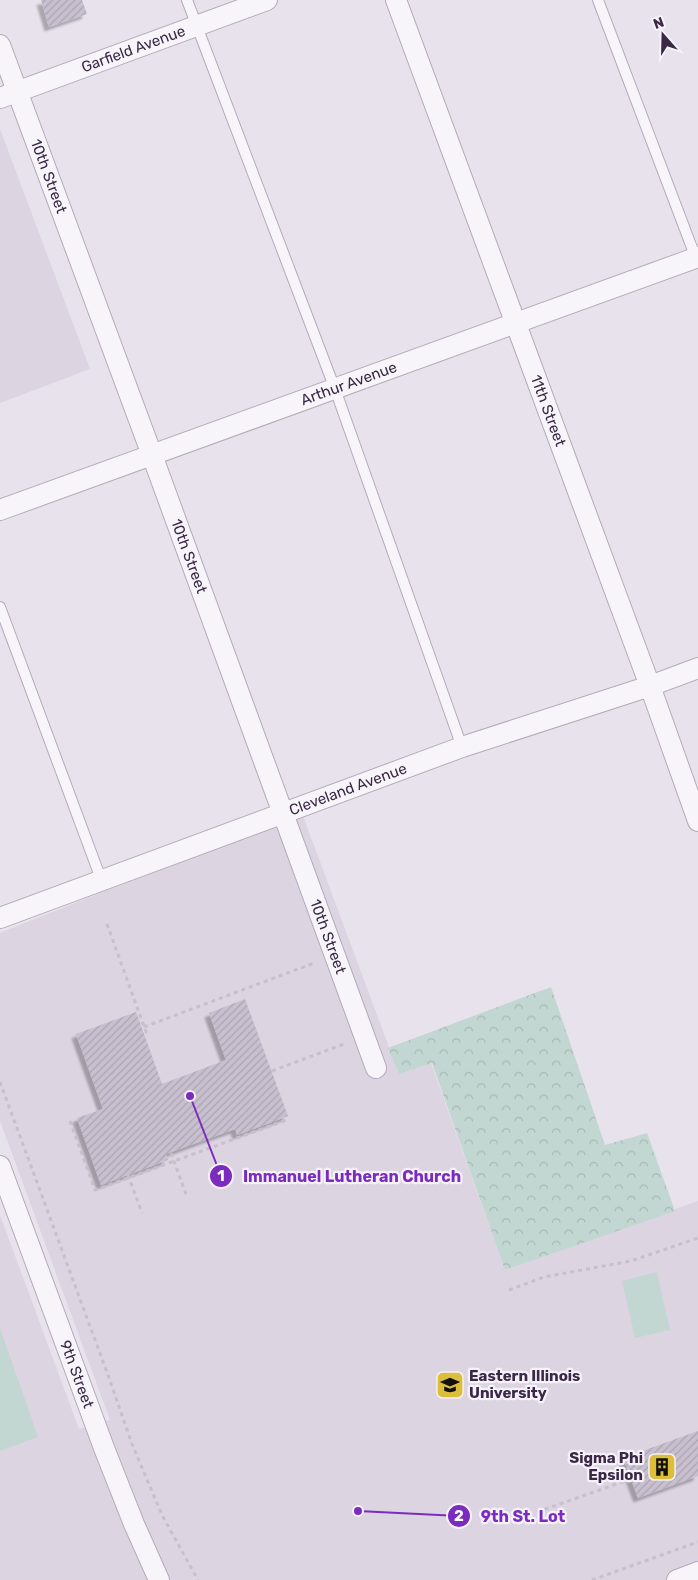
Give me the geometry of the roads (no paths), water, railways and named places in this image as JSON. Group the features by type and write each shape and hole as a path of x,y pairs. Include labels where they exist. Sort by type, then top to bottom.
{"street":[{"name":"Garfield Avenue","path":"9,94 268,0"},
{"name":"11th Street","path":"396,0 650,686 698,821"},
{"name":"10th Street","path":"0,45 9,94 152,455 376,1068"},
{"name":"Arthur Avenue","path":"0,510 516,323 697,260"},
{"name":"Cleveland Avenue","path":"0,918 462,747 650,686 698,668"},
{"name":"9th Street","path":"0,1166 104,1448 134,1524 159,1580"},
{"path":"677,1580 698,1572"}],"lane":[{"path":"187,0 335,389 462,747"},
{"path":"598,0 697,260"},
{"path":"0,607 101,880"}],"place":[{"name":"Immanuel Lutheran Church","path":"190,1096"},
{"name":"Eastern Illinois University","path":"450,1385"},
{"name":"Sigma Phi Epsilon","path":"662,1467"},
{"name":"9th St. Lot","path":"358,1511"}]}
